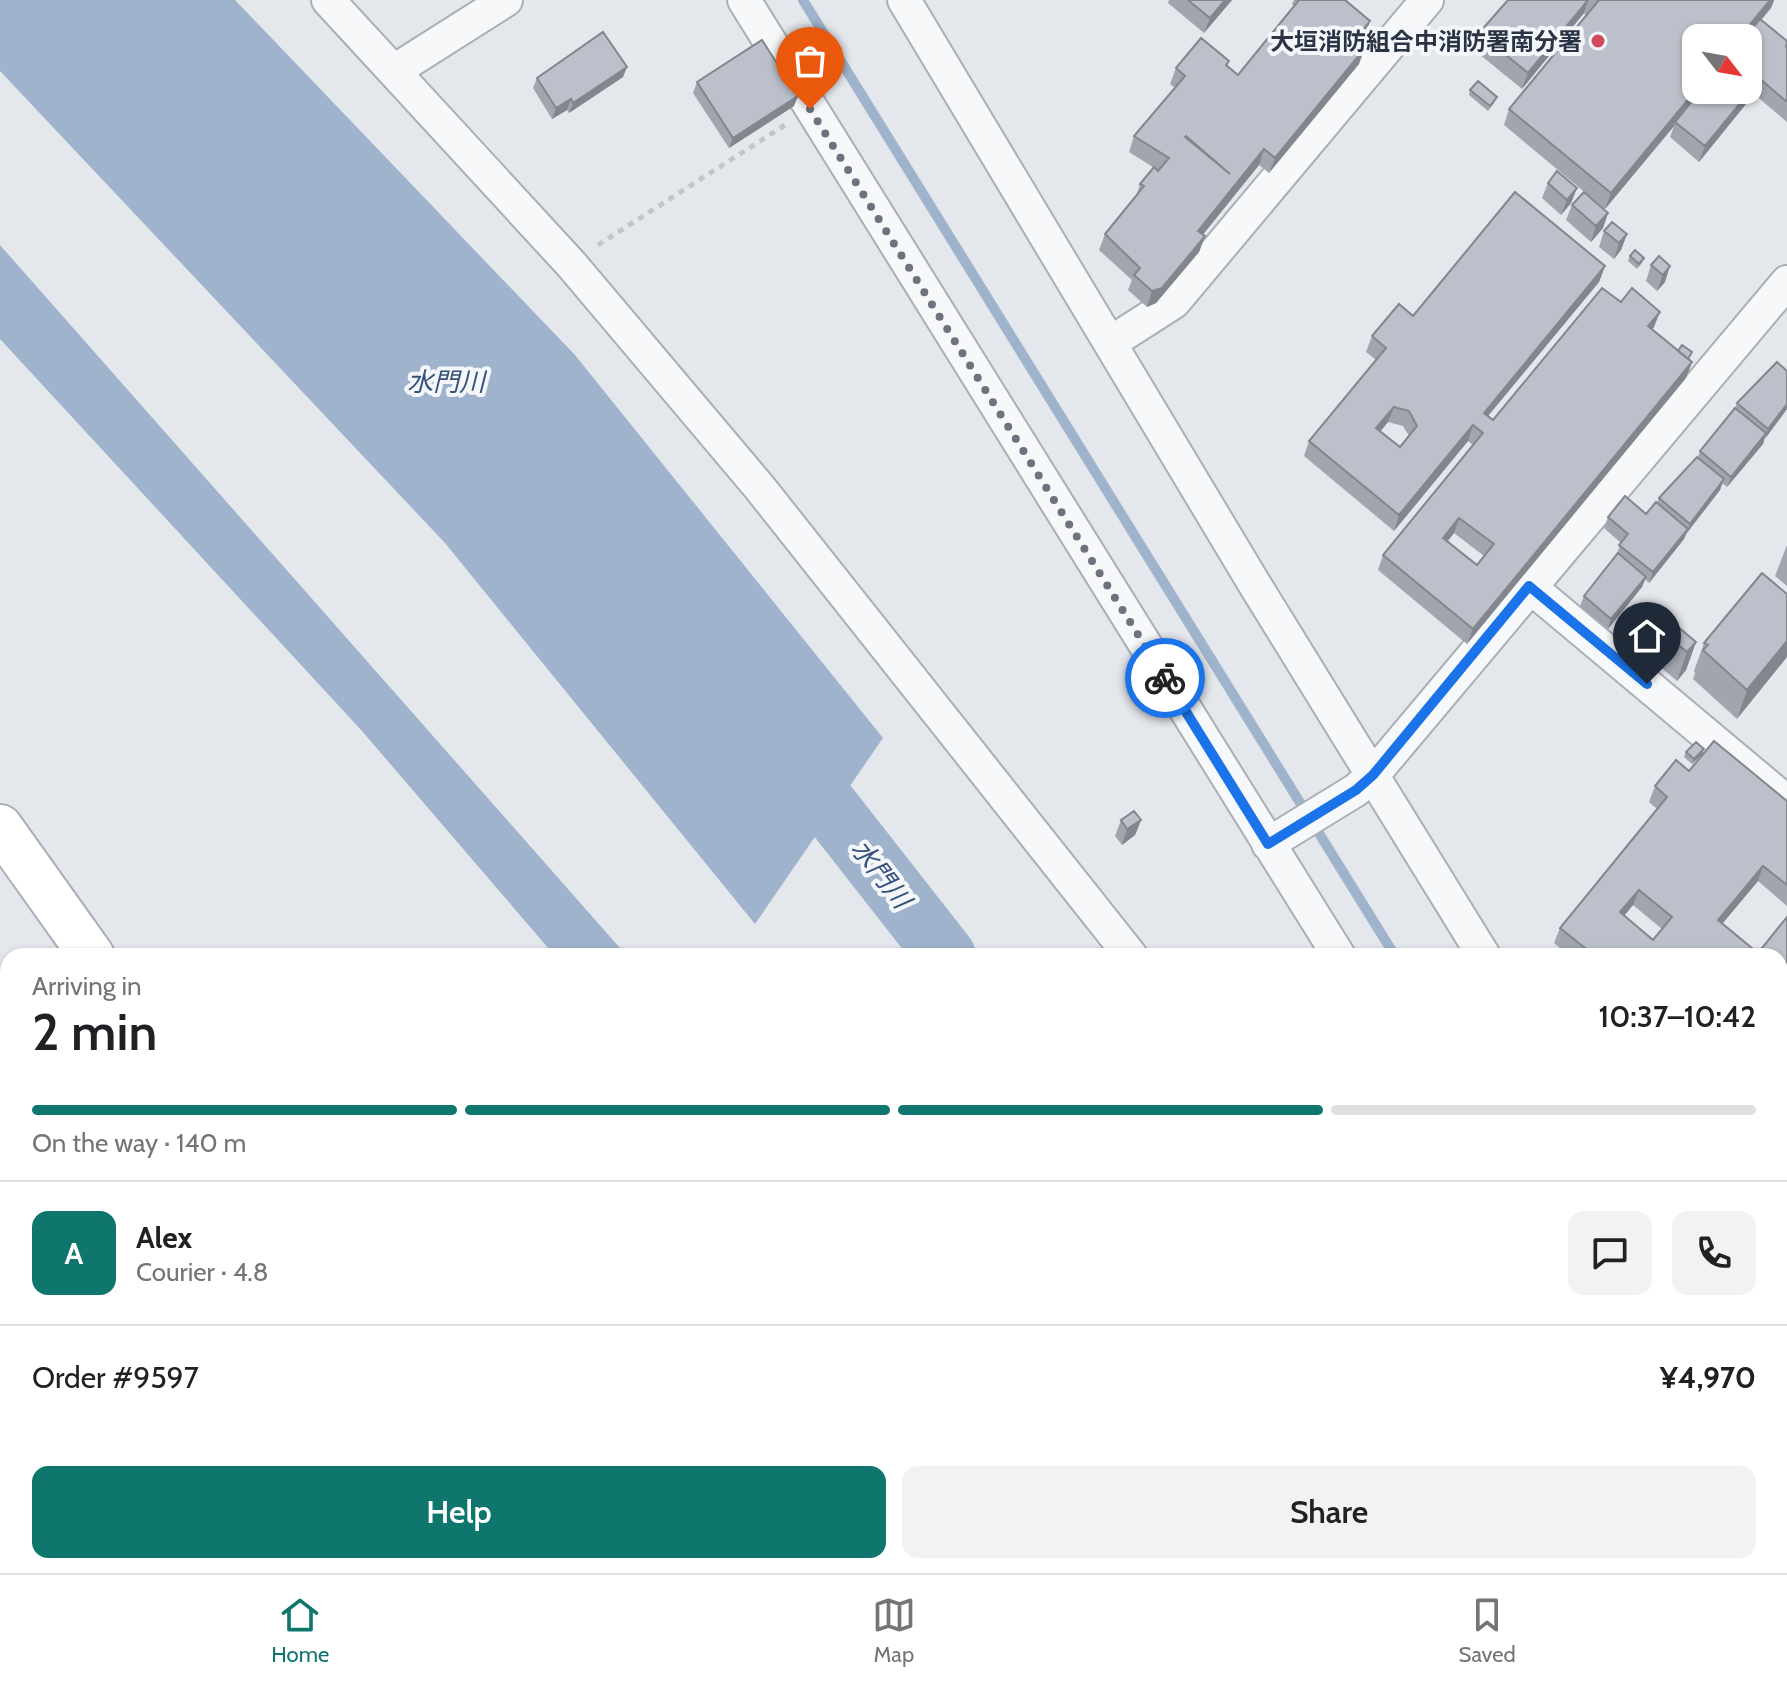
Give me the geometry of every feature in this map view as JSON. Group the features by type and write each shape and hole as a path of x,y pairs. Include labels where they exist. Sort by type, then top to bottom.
{"main road":[{"path":"0,827 86,948"}],"street":[{"path":"328,0 571,264 760,488 1125,948"},
{"path":"394,71 506,0"},
{"path":"744,0 810,109 1276,840 1335,948"},
{"path":"904,0 1110,343 1364,782 1478,948"},
{"path":"1110,343 1174,302 1427,0"},
{"path":"1276,840 1364,782 1787,282"},
{"path":"1529,586 1787,802"}],"path":[{"path":"571,264 810,109"}],"water":[{"name":"水門川","path":"0,0 235,0 575,355 883,738 755,924 445,543 0,71"},
{"path":"0,245 620,948 548,948 362,731 0,339"}],"building":[{"path":"1188,0 1225,0 1210,18"},
{"path":"1299,0 1345,0 1370,21 1355,40 1365,48 1275,158 1264,149 1198,231 1205,236 1162,288 1152,291 1134,275 1140,268 1105,234 1144,186 1140,184 1154,167 1158,171 1169,158 1134,136 1185,76 1176,68 1201,38 1229,61 1226,65 1238,75","holes":["1186,136 1230,174 1185,137"]},
{"path":"1508,0 1588,0 1528,73 1479,33"},
{"path":"1599,0 1770,0 1750,24 1682,24 1682,104 1684,104 1611,193 1509,109"},
{"path":"1760,19 1787,41 1787,102 1762,81 1762,24 1756,24"},
{"path":"603,32 627,67 573,103 571,99 556,108 537,78"},
{"path":"762,40 798,96 733,138 697,82"},
{"path":"1478,81 1497,97 1490,106 1470,90"},
{"path":"1690,104 1739,104 1705,146 1675,122"},
{"path":"1557,171 1577,188 1567,200 1548,183"},
{"path":"1515,192 1605,266 1484,413 1493,420 1602,288 1621,302 1632,288 1660,312 1648,326 1692,362 1473,629 1383,555 1483,433 1473,425 1399,515 1309,441 1386,348 1372,336 1399,304 1413,316","holes":["1394,407 1409,411 1417,426 1400,447 1376,428","1459,518 1494,544 1477,565 1443,538"]},
{"path":"1584,192 1608,213 1596,226 1572,205"},
{"path":"1612,222 1627,234 1619,243 1604,231"},
{"path":"1635,250 1644,258 1639,264 1630,256"},
{"path":"1659,256 1670,266 1663,275 1651,265"},
{"path":"1682,345 1692,352 1688,359 1678,351"},
{"path":"1777,362 1787,371 1787,404 1768,429 1737,403"},
{"path":"1735,408 1766,433 1731,477 1700,451"},
{"path":"1697,457 1724,479 1690,524 1659,498"},
{"path":"1625,496 1646,514 1656,502 1688,529 1653,572 1619,545 1628,534 1608,517"},
{"path":"1618,553 1646,577 1611,619 1584,596"},
{"path":"1762,573 1787,594 1787,641 1747,690 1703,650 1708,645 1704,643"},
{"path":"1677,626 1696,642 1687,652 1668,636"},
{"path":"1714,741 1787,801 1787,885 1763,866 1718,920 1752,948 1585,948 1560,928 1667,797 1655,786 1676,760 1689,771","holes":["1639,890 1672,917 1653,940 1620,912"]},
{"path":"1696,742 1704,749 1694,759 1686,752"},
{"path":"1134,811 1141,820 1127,829 1121,820"},
{"path":"1787,917 1787,948 1762,948"}],"waterway":[{"path":"803,0 1390,948"},
{"name":"水門川","path":"783,748 940,948"}],"way so far":[{"path":"810,109 1165,678"}],"place":[{"name":"大垣消防組合中消防署南分署","path":"1598,41"}],"route":[{"path":"1165,678 1268,844 1356,790 1373,775 1529,586 1647,684"}]}
